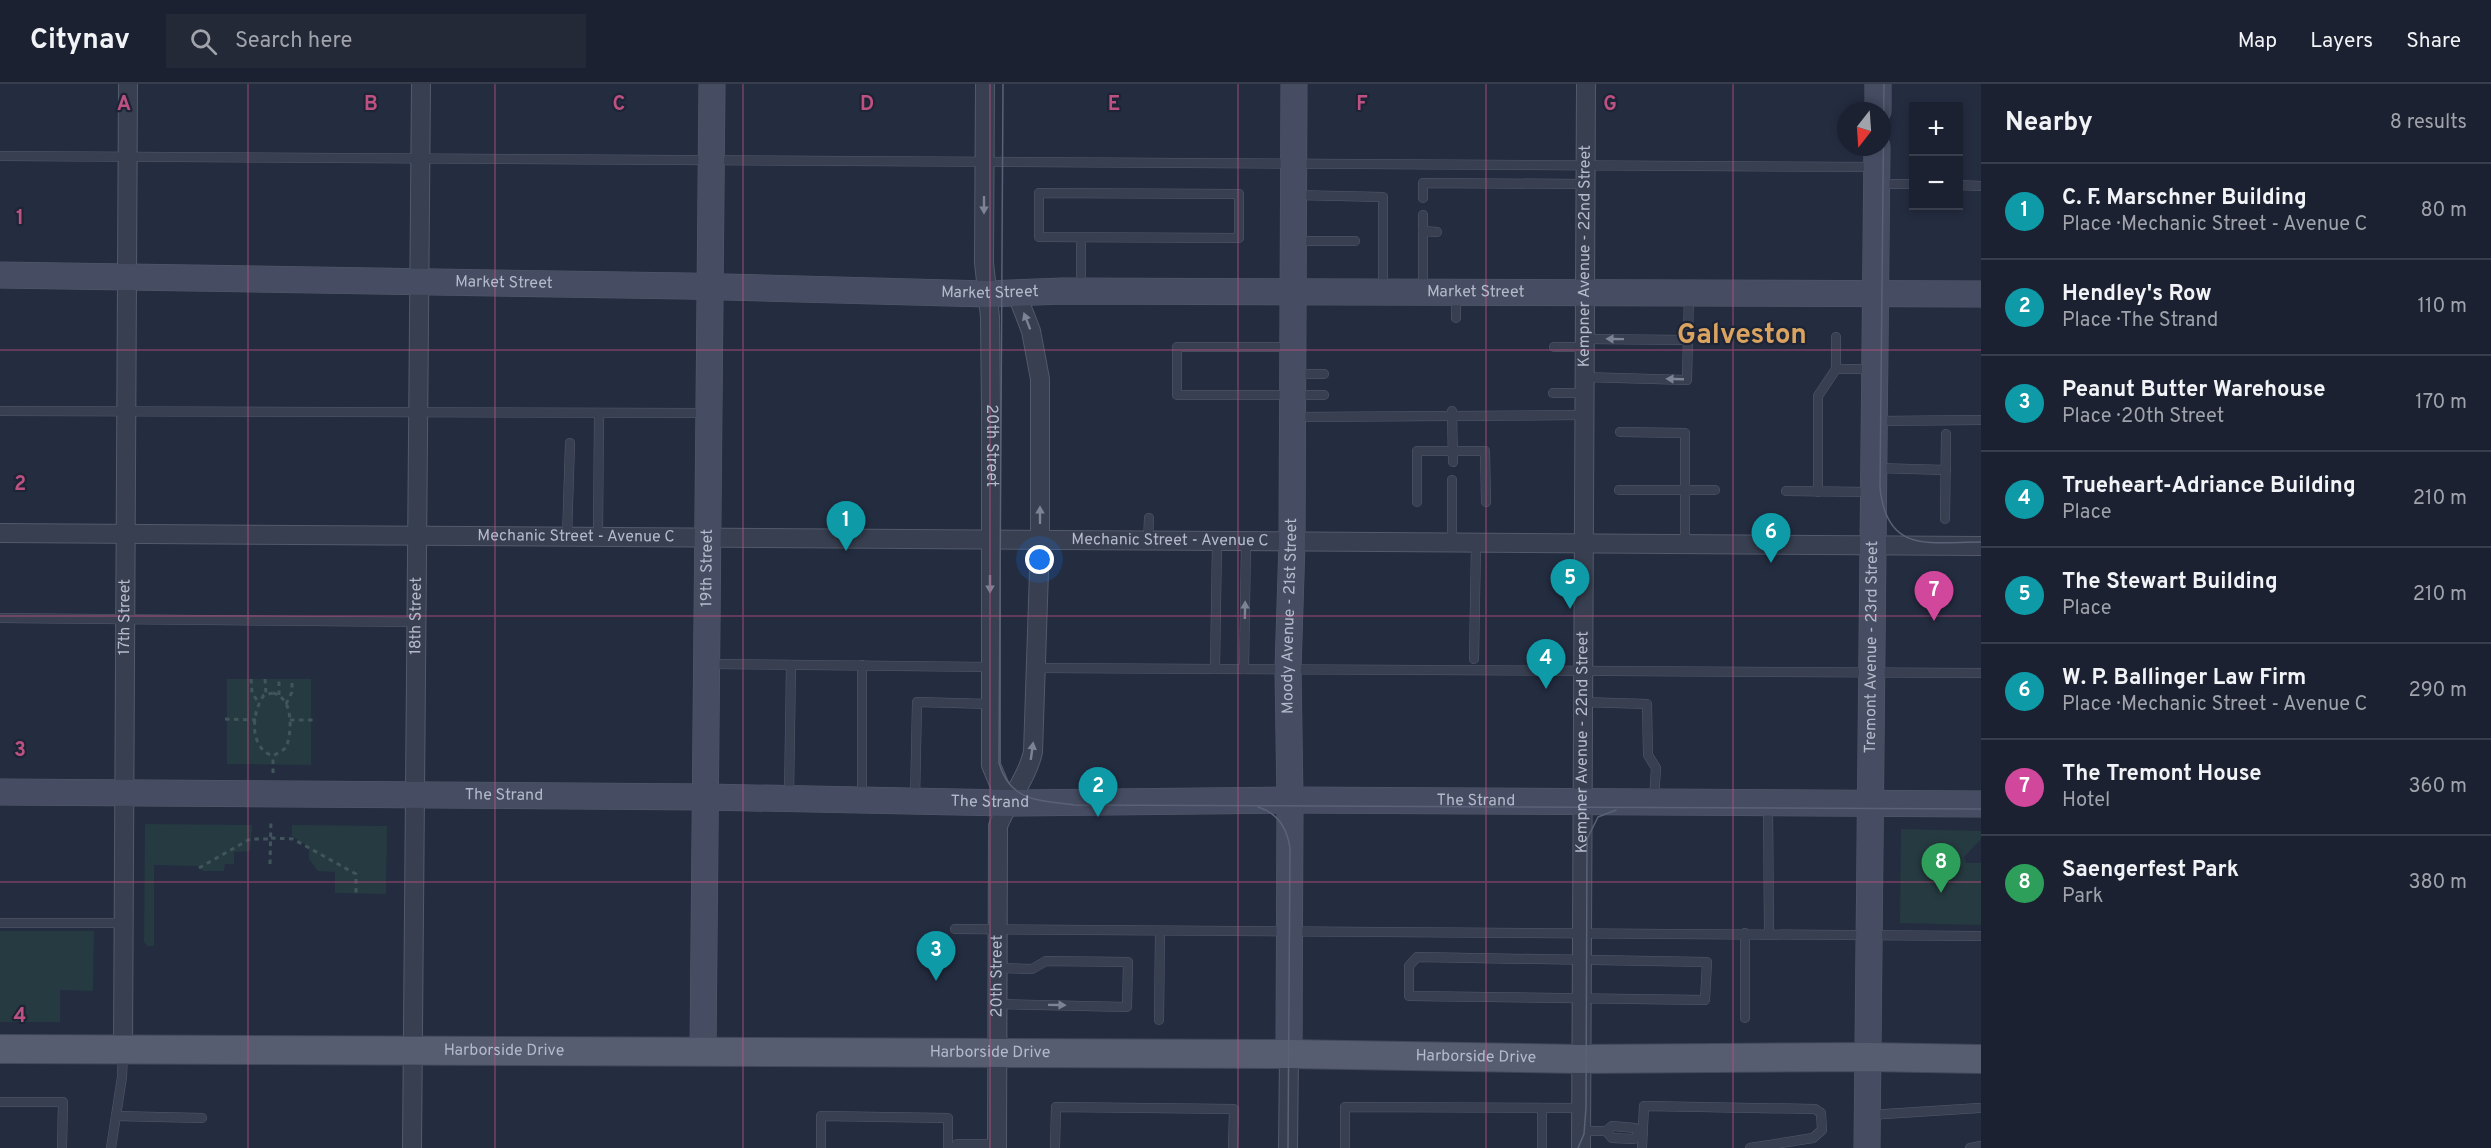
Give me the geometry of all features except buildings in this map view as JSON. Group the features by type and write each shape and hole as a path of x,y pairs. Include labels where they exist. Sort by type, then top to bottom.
{"main road":[{"name":"Harborside Drive","path":"0,1049 1289,1054 1580,1059 1867,1057 1981,1059"}],"street":[{"name":"17th Street","path":"123,1049 128,84"},
{"name":"18th Street","path":"412,1148 420,84"},
{"name":"19th Street","path":"703,1051 712,84"},
{"name":"20th Street","path":"985,84 984,263 991,411 991,765 1007,803"},
{"name":"Moody Avenue - 21st Street","path":"1288,1148 1290,800 1288,669 1292,543 1294,84"},
{"name":"Kempner Avenue - 22nd Street","path":"1581,1139 1579,1108 1586,84"},
{"path":"1878,84 1878,102"},
{"name":"Tremont Avenue - 23rd Street","path":"1867,1148 1870,672 1877,166"},
{"name":"Market Street","path":"0,275 987,294 1081,291 1689,291 1981,294"},
{"name":"20th Street","path":"997,1146 998,826 1007,803 1031,763 1033,752 1040,541 1040,380 1031,331 1016,292"},
{"name":"Mechanic Street - Avenue C","path":"0,533 1246,543 1981,546"},
{"name":"The Strand","path":"0,792 707,797 1007,803 1290,800 1981,804"}],"lane":[{"path":"0,156 1294,165 1585,175 1877,166 1909,182"},
{"path":"1423,198 1423,183 1488,187 1585,175"},
{"path":"1963,185 1981,186"},
{"path":"1039,193 1239,194 1239,238 1081,238 1039,237 1039,193"},
{"path":"1294,195 1383,196 1383,291"},
{"path":"1423,215 1423,291"},
{"path":"1423,231 1437,231"},
{"path":"1081,238 1081,291"},
{"path":"1294,241 1355,241"},
{"path":"1371,241 1383,241"},
{"path":"1456,291 1456,318"},
{"path":"1553,393 1583,385 1687,380 1689,291"},
{"path":"1818,492 1818,396 1836,369 1836,337"},
{"path":"1554,347 1584,343 1688,340"},
{"path":"1293,347 1177,347 1177,395 1324,395"},
{"path":"1836,369 1875,369"},
{"path":"1293,395 1324,374"},
{"path":"1293,395 1452,413 1583,415"},
{"path":"0,411 709,413"},
{"path":"597,537 599,413"},
{"path":"1452,413 1452,462"},
{"path":"1874,420 1981,420"},
{"path":"1620,432 1685,433 1685,545"},
{"path":"1945,519 1946,434"},
{"path":"567,537 570,442"},
{"path":"1417,502 1417,451 1485,451 1486,502"},
{"path":"1786,491 1818,492 1873,480 1946,470"},
{"path":"1452,480 1452,544"},
{"path":"1619,490 1715,490"},
{"path":"1148,542 1149,518"},
{"path":"1215,669 1217,542"},
{"path":"1244,669 1246,543"},
{"path":"1474,659 1476,544"},
{"path":"0,618 416,622"},
{"path":"708,664 990,667"},
{"path":"789,798 791,665"},
{"path":"861,800 862,666"},
{"path":"1036,668 1981,673"},
{"path":"915,801 917,702 990,704"},
{"path":"1582,702 1647,704 1648,756 1656,768 1653,802"},
{"path":"1768,803 1768,933"},
{"path":"0,923 124,923"},
{"path":"955,928 1981,936"},
{"path":"1160,931 1160,1020"},
{"path":"1745,933 1745,1018"},
{"path":"1417,957 1580,959 1707,962 1705,1000 1580,996 1409,996 1409,966 1417,957"},
{"path":"998,1004 1127,1007 1128,962 1046,961 1032,969 999,968"},
{"name":"17th Street","path":"111,1148 122,1077 123,1049"},
{"path":"0,1102 63,1102 62,1148"},
{"path":"1642,1148 1644,1106 1815,1108 1821,1113 1822,1130 1813,1138 1750,1148"},
{"path":"1055,1148 1056,1107 1233,1108 1233,1148"},
{"path":"1345,1148 1345,1107 1579,1108"},
{"path":"1542,1107 1542,1148"},
{"path":"1867,1115 1979,1108"},
{"path":"116,1116 202,1118"},
{"path":"821,1148 821,1116 948,1118 948,1148"},
{"path":"1581,1139 1606,1131 1612,1126 1635,1128 1641,1133"},
{"path":"955,1148 957,1144 997,1146"},
{"path":"1970,1148 1981,1146"}],"path":[{"path":"251,679 252,693 259,703"},
{"path":"265,679 266,694 259,703 256,720 258,744 273,756"},
{"path":"273,756 286,748 290,720 286,704 279,695 279,679"},
{"path":"286,704 292,692 292,679"},
{"path":"266,694 279,695"},
{"path":"225,719 256,720"},
{"path":"290,720 314,720"},
{"path":"273,756 273,775"},
{"path":"270,864 271,821"},
{"path":"199,867 250,839 292,839 356,874 356,893"}],"shaded area":[{"path":"227,679 311,679 311,765 227,764"},
{"path":"145,824 252,825 250,851 234,852 234,864 225,864 224,871 203,871 198,866 154,865 154,946 148,946 144,942"},
{"path":"292,825 387,826 386,894 335,893 335,872 318,871 309,859 309,847 292,836"},
{"path":"1901,829 1981,831 1981,839 1964,857 1966,863 1981,863 1981,925 1900,923"},
{"path":"0,931 94,931 93,991 60,990 60,1022 0,1022"}],"tram line":[{"path":"1003,84 999,763 1004,776 1018,792 1038,800 1074,805 1981,809"},
{"path":"1884,84 1880,488 1884,509 1891,524 1901,534 1914,540 1944,543 1981,542"},
{"path":"1258,807 1271,813 1280,822 1287,834 1290,848 1288,1148"},
{"path":"1578,1148 1584,1134 1586,1108 1587,839 1598,817 1616,810"}],"place":[{"name":"C. F. Marschner Building","path":"846,551"},
{"name":"W. P. Ballinger Law Firm","path":"1771,563"},
{"name":"The Stewart Building","path":"1570,609"},
{"name":"The Tremont House","path":"1934,621"},
{"name":"Trueheart-Adriance Building","path":"1546,689"},
{"name":"Hendley's Row","path":"1098,817"},
{"name":"Saengerfest Park","path":"1941,893"},
{"name":"Peanut Butter Warehouse","path":"936,981"}],"district":[{"name":"Galveston","path":"1742,336"}]}
